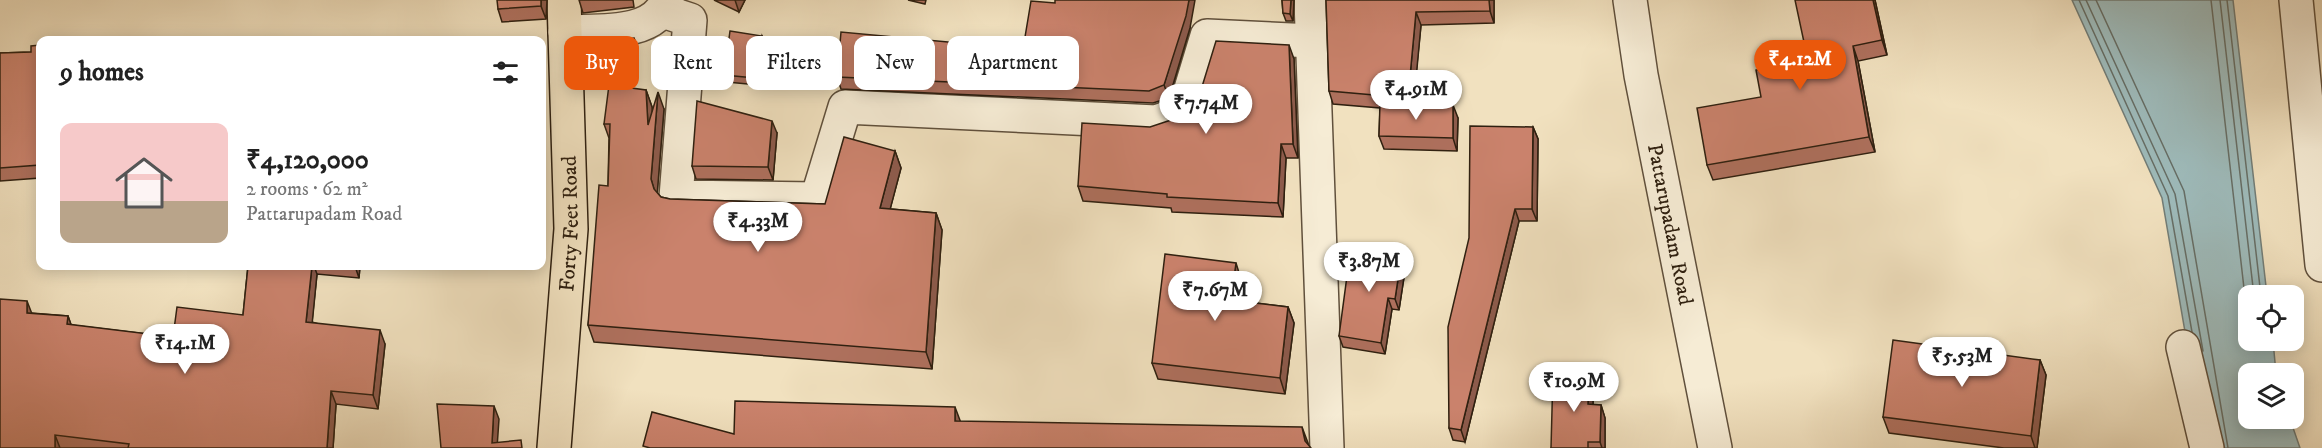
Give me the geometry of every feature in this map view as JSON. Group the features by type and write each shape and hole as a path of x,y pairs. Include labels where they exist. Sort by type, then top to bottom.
{"main road":[{"name":"Forty Feet Road","path":"554,448 571,229 565,16"}],"street":[{"path":"1311,0 1327,448"},
{"name":"Pattarupadam Road","path":"1630,0 1641,75 1715,448"},
{"path":"2296,0 2322,265"},
{"path":"565,16 634,28 665,5 690,20 676,197 817,199 845,107 1156,122 1184,112 1208,36 1313,41"},
{"path":"2182,347 2207,448"}],"water":[{"path":"2072,0 2233,0 2266,285 2238,285 2238,351 2274,351 2275,363 2238,363 2238,429 2293,429 2300,448 2205,448 2162,198"}],"building":[{"path":"497,0 541,0 541,6 498,9"},
{"path":"1055,0 1189,0 1164,85 1149,91 1079,88 1079,36 1025,36 1031,1 1055,3"},
{"path":"1282,0 1291,0 1290,14 1283,13"},
{"path":"1326,0 1489,0 1490,11 1416,12 1408,98 1329,91"},
{"path":"1795,0 1873,0 1882,40 1853,46 1869,137 1707,165 1697,108 1761,97 1756,70 1808,61"},
{"path":"730,31 762,36 746,36 746,77 734,76 734,36 729,36"},
{"path":"841,32 884,36 854,36 854,78 842,77"},
{"path":"935,41 947,42 947,82 935,81"},
{"path":"1216,41 1289,45 1293,144 1281,144 1278,203 1167,197 1167,194 1078,186 1082,123 1150,127 1186,115 1197,103"},
{"path":"36,45 36,165 0,168 0,53 31,52 31,46"},
{"path":"608,90 646,90 648,125 658,92 651,179 654,189 661,197 670,199 825,204 844,137 895,151 880,208 936,213 926,352 588,325 599,185 608,186 610,124 604,124"},
{"path":"697,101 772,121 768,167 692,166"},
{"path":"1380,103 1453,105 1453,138 1379,136"},
{"path":"1470,126 1533,127 1532,209 1515,209 1461,430 1449,428 1448,327 1469,238"},
{"path":"1351,246 1402,253 1395,299 1388,298 1381,343 1339,336"},
{"path":"1165,254 1236,263 1231,300 1288,307 1280,378 1152,363"},
{"path":"248,270 312,270 306,322 380,330 373,395 331,391 327,448 128,448 129,444 55,435 55,448 0,448 0,299 27,301 27,313 68,316 67,324 173,337 177,307 243,315"},
{"path":"1893,340 2040,360 2031,436 1883,417"},
{"path":"1553,373 1589,374 1588,404 1601,405 1600,442 1588,442 1588,448 1551,448"},
{"path":"735,401 955,407 955,421 1302,427 1305,441 1311,448 650,448 643,446 652,412 734,434"},
{"path":"437,404 494,406 492,443 521,440 522,448 441,448"}]}
